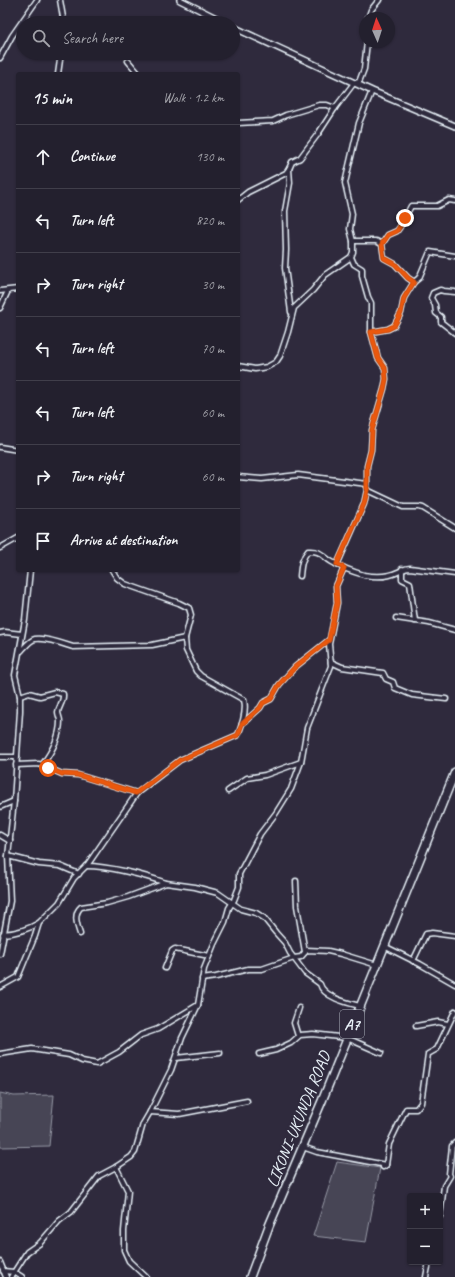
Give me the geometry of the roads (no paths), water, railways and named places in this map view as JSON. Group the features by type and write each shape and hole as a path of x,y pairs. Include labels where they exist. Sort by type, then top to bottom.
{"highway":[{"name":"LIKONI-UKUNDA ROAD","path":"250,1277 269,1226 303,1147 455,772"}],"street":[{"path":"26,16 37,0"},
{"path":"60,0 63,16"},
{"path":"180,0 212,16"},
{"path":"370,12 379,0"},
{"path":"0,58 16,30"},
{"path":"240,30 354,84 455,126"},
{"path":"292,314 285,268 285,211 290,184 290,169 292,162 300,158 335,108 354,84 359,82 364,69 366,48"},
{"path":"58,72 60,60"},
{"path":"128,61 137,72"},
{"path":"240,366 255,369 267,367 276,362 280,356 292,314 297,303 313,290 325,275 351,257 353,253 353,241 350,229 352,214 345,183 358,123 372,91"},
{"path":"240,123 273,121 286,115 319,105 327,104 335,108"},
{"path":"240,199 259,186 281,176 290,169"},
{"path":"414,282 408,278 395,264 384,258 382,244 388,235 394,233 400,227 411,206 437,206 448,200 455,201"},
{"path":"353,241 376,241 382,244"},
{"path":"371,332 388,329 394,326 401,313 404,298 418,278 430,252 455,256"},
{"path":"337,564 360,515 367,490 367,466 371,450 372,430 386,379 385,368 378,358 371,332 371,304 362,276 362,269 355,265 351,257"},
{"path":"0,291 16,289"},
{"path":"455,292 440,290 433,293 431,298 436,313 441,316 441,322 455,333"},
{"path":"0,308 8,291"},
{"path":"0,447 16,450"},
{"path":"240,477 262,479 298,475 367,484"},
{"path":"367,490 403,507 423,508 455,528"},
{"path":"0,548 16,539"},
{"path":"300,576 302,562 308,551 318,552 331,562 364,575 387,575 402,569 410,568 455,574"},
{"path":"11,1277 27,1252 40,1243 59,1221 71,1212 98,1177 130,1157 139,1142 141,1130 176,1058 182,1038 198,1005 204,969 239,887 239,874 260,834 276,813 291,789 301,762 307,728 330,669 331,662 329,640 337,603 336,586 344,568"},
{"path":"402,569 402,579 410,583 415,621"},
{"path":"0,954 10,901 8,856 14,801 20,696 15,675 25,620 30,572"},
{"path":"3,934 18,933 27,930 39,923 59,903 74,878 86,866 136,793 180,760 238,735 242,724 245,705 244,700 204,678 198,673 186,650 185,638 191,615 189,608 125,584 117,578 113,572"},
{"path":"396,618 435,624 455,630"},
{"path":"0,633 5,632 22,634"},
{"path":"20,652 35,639 61,643 73,647 152,645 185,638"},
{"path":"242,724 260,708 263,703 271,699 279,685 295,667 329,640"},
{"path":"331,662 342,667 382,673 386,679 393,682 395,688 412,695 446,699"},
{"path":"20,696 29,693 40,696 55,692 63,694 61,706 58,711 60,722 58,734 49,755 42,765"},
{"path":"0,757 17,757"},
{"path":"228,791 247,778 264,775 301,762"},
{"path":"16,765 42,765 62,774 78,775 136,793"},
{"path":"0,807 14,801"},
{"path":"0,835 10,841"},
{"path":"8,856 38,864 60,866 79,874"},
{"path":"86,866 100,867 147,877 166,883 206,890 218,894 241,909 256,913 264,918 285,943 305,973 320,984 321,989 330,996 360,1006"},
{"path":"296,881 297,906 305,952"},
{"path":"80,934 77,927 76,914 79,908 128,897 166,883"},
{"path":"0,987 18,977 39,923"},
{"path":"413,961 426,934 432,933 455,936"},
{"path":"384,946 455,984"},
{"path":"165,968 172,951 175,949 209,956"},
{"path":"202,980 248,969 262,969 294,958 300,958 307,950 328,951 377,964"},
{"path":"0,1054 32,1049 69,1055 82,1061 98,1064 119,1052 141,1035 158,1029 198,1005"},
{"path":"298,1036 294,1023 299,1008"},
{"path":"303,1147 317,1152 385,1166 389,1144 406,1109 416,1109 421,1103 428,1054 438,1049 455,1011"},
{"path":"416,1026 438,1022 448,1024"},
{"path":"259,1054 276,1050 291,1043 300,1035 313,1034 347,1038 381,1053"},
{"path":"176,1058 220,1053"},
{"path":"150,1112 179,1114 247,1101"},
{"path":"443,1194 444,1186 450,1176 452,1146 455,1143"},
{"path":"116,1167 128,1191 124,1231 124,1250 129,1261 146,1277"},
{"path":"0,1262 6,1277"},
{"path":"426,1277 428,1265"},
{"path":"3,1271 14,1272 22,1277"}]}
